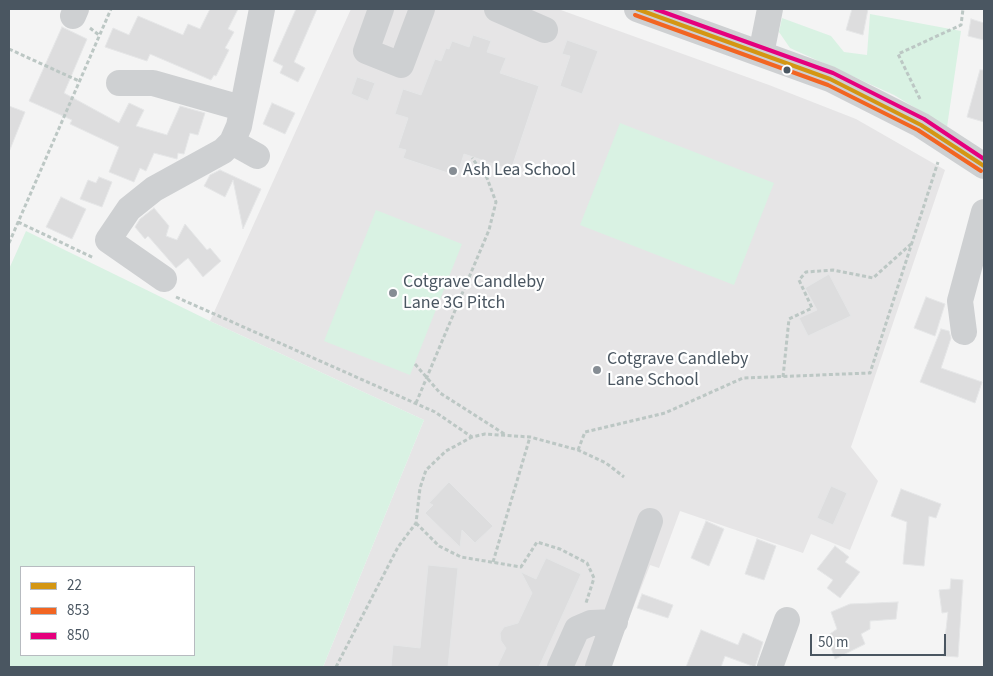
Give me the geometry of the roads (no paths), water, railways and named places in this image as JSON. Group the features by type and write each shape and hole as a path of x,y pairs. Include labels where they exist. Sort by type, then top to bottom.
{"street":[{"path":"165,286 103,250 129,209 148,194 223,151 232,142 239,126 241,108 262,9"},
{"path":"381,9 366,51 401,65 422,9"},
{"path":"497,9 545,30"},
{"path":"636,9 830,79 886,106 984,166"},
{"path":"761,54 770,9"},
{"path":"120,83 153,83 241,108"},
{"path":"232,142 257,156"},
{"path":"964,332 960,301 984,212"},
{"path":"598,667 605,623 650,521"},
{"path":"770,667 787,620"},
{"path":"560,667 577,629 605,623"}],"place":[{"name":"Ash Lea School","path":"453,171"},
{"name":"Cotgrave Candleby Lane 3G Pitch","path":"393,293"},
{"name":"Cotgrave Candleby Lane School","path":"597,370"}]}
